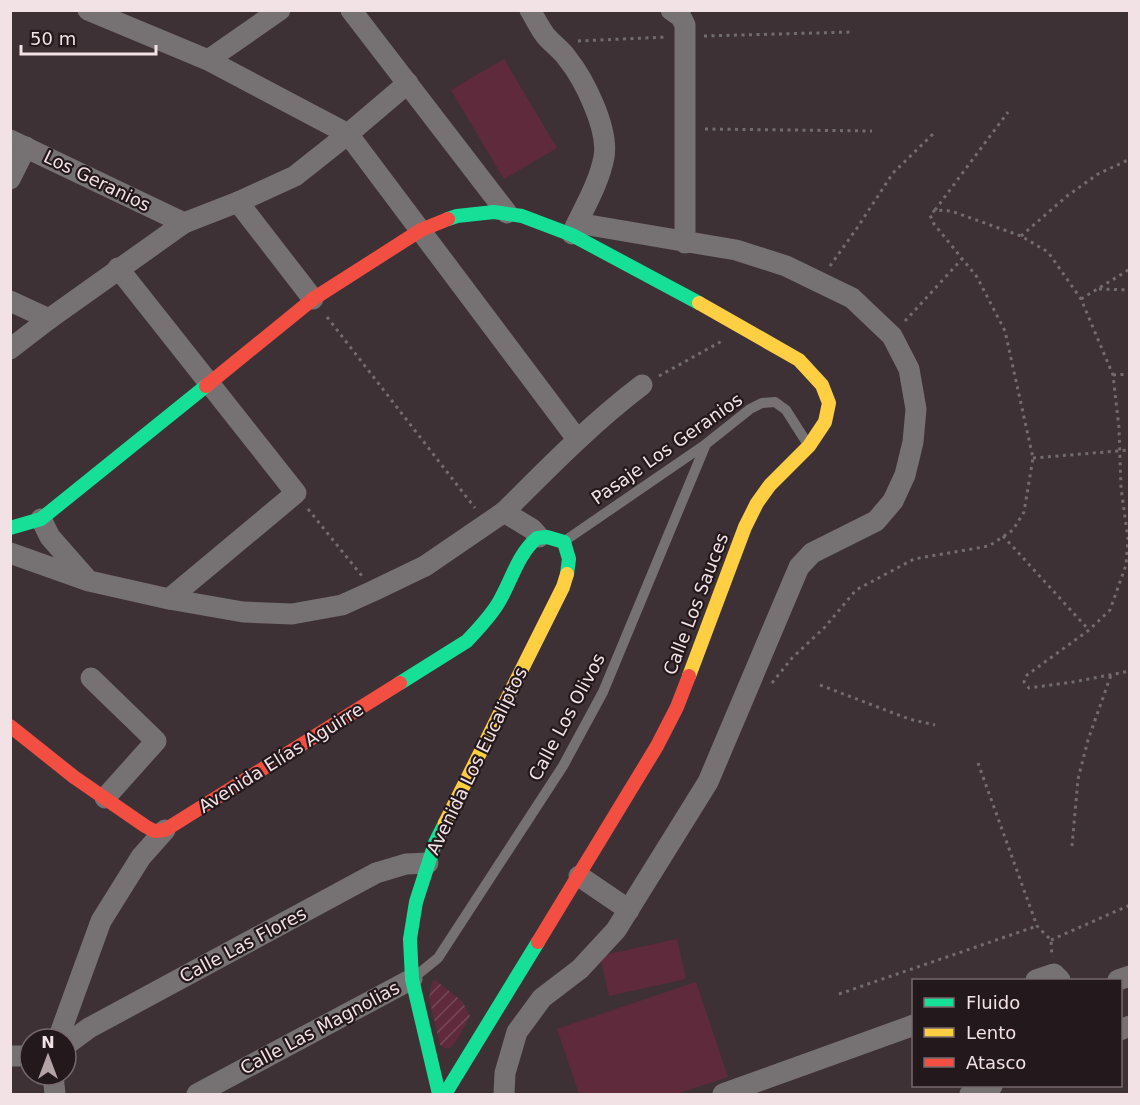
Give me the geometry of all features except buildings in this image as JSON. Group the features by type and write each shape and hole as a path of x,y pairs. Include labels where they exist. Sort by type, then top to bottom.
{"street":[{"path":"88,10 208,60 348,134 577,439"},
{"path":"208,60 280,10"},
{"path":"351,10 507,213"},
{"path":"504,1095 505,1073 517,1032 542,998 580,969 616,930 708,782 799,567 812,553 876,521 893,501 905,475 913,442 916,410 909,369 892,336 852,298 786,266 735,250 574,229 599,174 604,154 602,135 594,108 579,76 566,56 545,36 531,10"},
{"path":"671,10 681,17 685,25 685,243"},
{"path":"10,349 118,268 184,223 295,176 408,83"},
{"path":"10,179 18,143"},
{"name":"Los Geranios","path":"18,143 184,223"},
{"path":"238,202 313,299"},
{"name":"Calle Los Sauces","path":"41,519 313,299 421,230 457,216 507,213 574,229 799,360 822,385 829,403 825,422 809,446 770,485 757,503 745,527 677,707 657,746 445,1095"},
{"path":"118,268 296,493 169,599"},
{"path":"10,301 49,319"},
{"path":"10,553 89,581 169,599 243,612 292,614 342,605 425,566 496,518 577,439 609,410 642,385"},
{"path":"496,518 532,529 539,537 549,537 564,542"},
{"path":"10,528 41,519 50,537 89,581"},
{"name":"Avenida Elías Aguirre","path":"62,1027 101,921 141,857 165,830 467,641 484,624 499,602 529,545 539,537"},
{"name":"Avenida Los Eucaliptos","path":"439,1095 412,979 410,939 416,902 435,843 563,587 570,569 570,554 564,542"},
{"path":"90,678 156,741 105,798"},
{"path":"10,726 74,777 145,826 154,831 165,830"},
{"name":"Calle Las Flores","path":"78,1037 89,1028 376,873 406,864 428,864"},
{"path":"579,876 628,910"},
{"name":"Calle Las Magnolias","path":"197,1095 412,979"},
{"path":"723,1095 912,1026"}],"lane":[{"name":"Pasaje Los Geranios","path":"564,542 706,444 750,409 762,403 775,402 786,410 809,446"},
{"name":"Calle Los Olivos","path":"412,979 438,958 563,766 603,692 706,444"}],"path":[{"path":"771,685 792,658 825,627 856,590 874,578 914,559 989,546 1014,530 1024,512 1033,458 1005,331 977,277 934,224 930,215 1008,112"},
{"path":"685,129 872,131"},
{"path":"819,282 893,173 936,131"},
{"path":"1022,236 1067,196 1098,174 1130,159"},
{"path":"935,210 951,211 1022,236 1048,252 1081,299 1113,375 1121,488 1128,539 1126,565 1110,610 1089,630 1027,675 1024,682 1029,688 1130,671"},
{"path":"892,336 962,259"},
{"path":"1081,299 1130,269"},
{"path":"1097,289 1130,290"},
{"path":"313,299 496,518"},
{"path":"642,385 745,328"},
{"path":"1113,375 1130,374"},
{"path":"1033,458 1130,450"},
{"path":"296,493 374,591"},
{"path":"1003,536 1089,630"},
{"path":"1072,846 1078,779 1088,740 1111,675"},
{"path":"820,685 909,719 935,725"},
{"path":"978,763 1037,926 1051,940 1050,978"},
{"path":"1051,940 1130,905"},
{"path":"839,994 1037,926"}],"shaded area":[{"path":"504,59 557,148 504,179 451,90"},
{"path":"677,939 686,979 609,996 600,956"},
{"path":"435,980 462,1001 470,1016 457,1039 448,1049 440,1045 429,998 432,982"},
{"path":"696,982 728,1077 677,1094 579,1094 557,1029"}],"traffic: fast":[{"path":"448,219 494,212 522,216 572,235 699,303"},
{"path":"10,528 41,519 206,386"},
{"path":"400,683 467,641 493,611 520,559 537,538 547,537 564,542 569,559 567,574"},
{"path":"439,1094 412,979 410,939 416,902 435,843 445,823"},
{"path":"445,1094 538,942"}],"traffic: slow":[{"path":"689,676 745,527 757,503 770,485 809,446 825,422 829,403 822,385 799,360 699,303"},
{"path":"445,823 563,587 567,574"}],"traffic: jam":[{"path":"206,386 313,299 421,230 448,219"},
{"path":"538,942 657,746 677,707 689,676"},
{"path":"10,726 74,777 145,826 154,831 165,830 400,683"}]}
